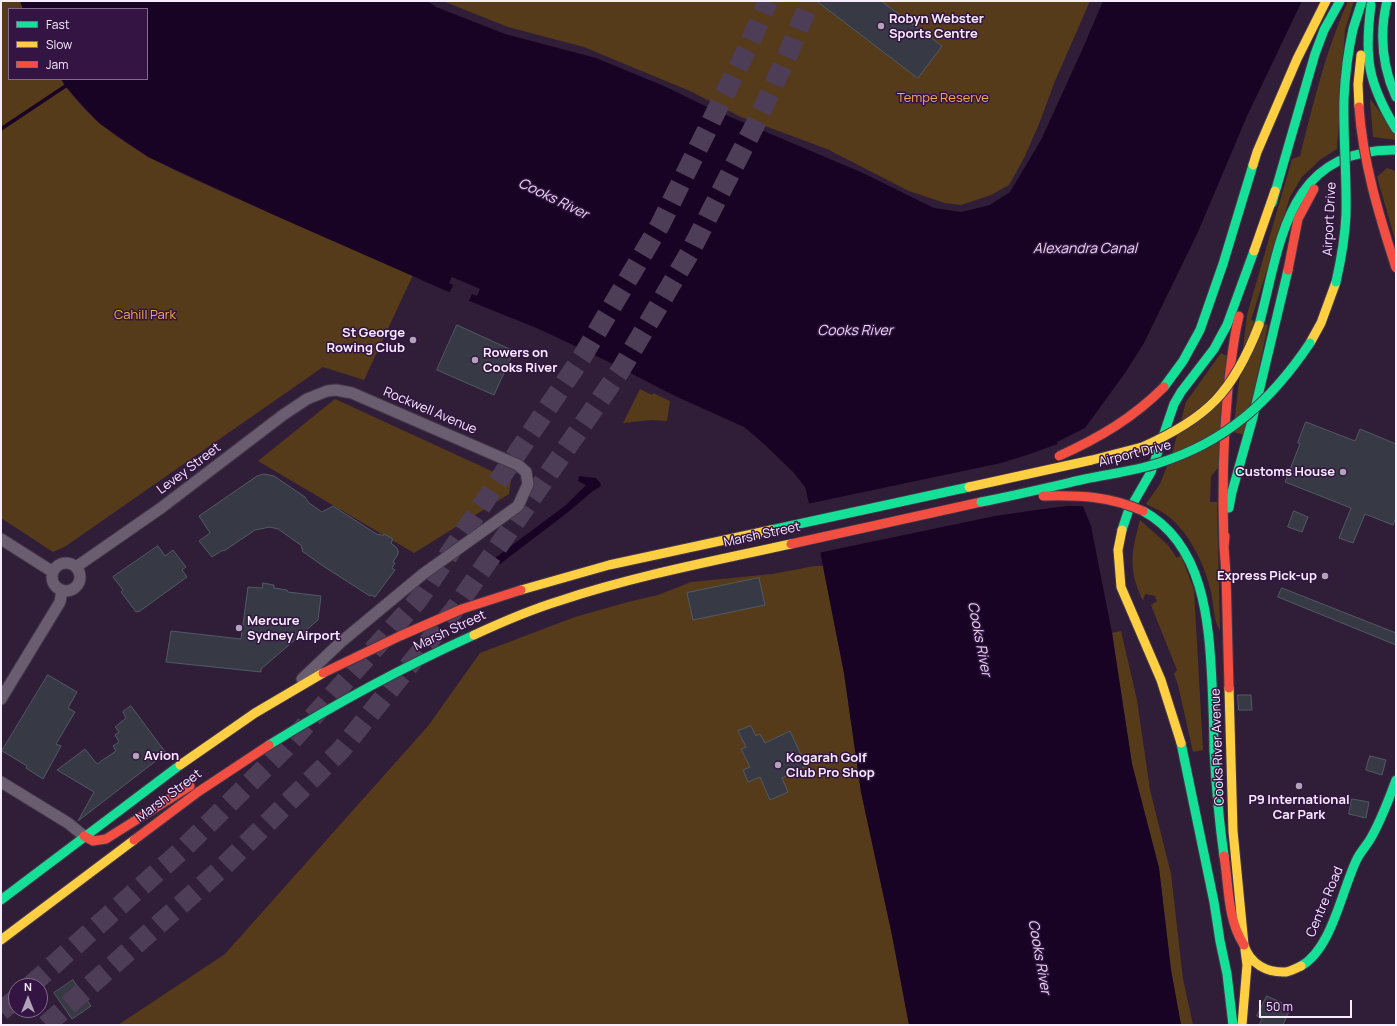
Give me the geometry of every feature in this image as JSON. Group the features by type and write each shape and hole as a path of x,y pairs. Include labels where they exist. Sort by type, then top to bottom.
{"main road":[{"name":"Airport Drive","path":"976,485 1050,459 1112,430 1139,411 1164,387 1183,361 1200,330 1223,264 1257,152 1297,59 1326,1"},
{"path":"1224,547 1222,495 1227,398 1237,324 1315,54 1324,30 1340,1"},
{"name":"Airport Drive","path":"981,502 1158,463 1198,448 1224,433 1254,411 1270,396 1298,362 1321,323 1336,282 1341,260 1346,215 1346,60 1353,29 1362,1"},
{"path":"1387,1 1382,24 1383,52 1388,79 1396,97"},
{"path":"1372,3 1363,37 1358,84 1359,125 1378,211 1396,268"},
{"path":"1372,3 1368,29 1368,60 1371,78 1376,93 1396,129"},
{"path":"976,485 1122,453 1142,447 1175,432 1205,412 1230,385 1245,360 1259,325 1289,215 1299,196 1307,186 1331,165 1347,156 1366,151 1396,150"},
{"path":"1224,547 1232,492 1252,421 1285,284 1298,219 1305,204 1331,165 1348,159 1374,156 1396,159"},
{"path":"1228,974 1220,941 1214,902 1180,737 1163,685 1121,587 1118,550 1123,524 1128,512 1151,472 1174,404 1181,392 1214,349 1228,325 1275,191"},
{"name":"Marsh Street","path":"1,900 193,755 244,720 285,694 326,671 400,636 469,607 537,585 594,569 976,485"},
{"path":"981,502 1082,495 1115,500 1143,511 1158,520 1180,543 1197,576 1208,619 1216,787 1222,842 1233,924 1238,938 1244,948"},
{"name":"Marsh Street","path":"1,940 198,792 264,747 355,694 428,656 531,610 629,580 671,569 981,502"},
{"name":"Cooks River Avenue","path":"1224,547 1233,831 1244,948 1247,965 1242,1025"},
{"path":"1213,701 1208,752 1208,788 1226,939 1233,1025"},
{"path":"84,836 93,841 106,839 222,766 264,747"},
{"name":"Centre Road","path":"1244,948 1256,964 1278,972 1289,971 1300,967 1314,955 1324,940 1358,857 1368,845 1378,826 1396,780"}],"street":[{"name":"Rockwell Avenue","path":"318,394 336,390 352,393 518,465 526,472"},
{"name":"Levey Street","path":"76,567 161,508 283,415 307,399 318,394"},
{"name":"Marsh Street","path":"285,694 341,642 423,574 518,506 528,484 526,472"},
{"path":"1,539 53,572"},
{"path":"67,563 76,567 80,576 78,584 73,589 66,591 62,590 56,586 52,580 53,572 59,565 67,563"},
{"path":"1,699 60,602 62,590"},
{"path":"1,782 68,823 84,836"}],"green space":[{"name":"Cahill Park","path":"1,1 20,1 23,8 8,8 8,80 62,80 78,102 98,121 120,139 144,154 194,179 287,221 413,275 364,380 323,367 66,546 53,552 1,518"},
{"name":"Tempe Reserve","path":"443,1 1090,1 1055,81 1039,124 1024,158 1009,185 991,195 961,205 945,203 909,191 827,149 741,117 690,91 584,47 508,27"},
{"path":"1348,1 1354,1 1345,30 1337,149 1321,159 1302,177 1290,197 1251,320 1268,325 1245,435 1233,432 1247,315 1292,159 1300,156 1315,97 1327,58"},
{"path":"1370,99 1396,133 1396,140 1373,137"},
{"path":"1387,168 1396,171 1396,243 1377,177"},
{"path":"1221,353 1227,356 1219,467 1211,476 1210,502 1217,502 1220,631 1215,617 1208,581 1194,547 1171,519 1162,512 1146,504 1160,484 1172,454 1186,402"},
{"path":"640,389 670,401 667,421 652,420 623,423"},
{"path":"335,399 511,480 509,494 414,553 258,461"},
{"path":"1140,520 1168,545 1177,558 1181,555 1194,590 1203,750 1193,752 1178,685 1174,674 1177,670 1151,605 1157,601 1155,596 1145,594 1143,601 1135,580 1132,561"},
{"path":"815,566 823,566 844,673 861,792 892,935 909,1025 118,1025 225,954 428,726 480,653 575,617 658,595 691,582 772,574"},
{"path":"1121,631 1137,700 1150,790 1171,874 1183,979 1193,1025 1181,1025 1171,970 1159,868 1132,764 1112,633"}],"water":[{"name":"Cooks River","path":"20,1 427,1 436,7 505,34 596,58 863,173 934,208 961,212 990,205 1010,192 1041,140 1103,1 1302,1 1247,116 1198,232 1144,343 1125,373 1085,428 1057,442 1091,526 1112,633 1132,764 1159,868 1171,970 1181,1025 909,1025 892,935 861,792 844,673 817,536 805,487 793,472 744,427 673,395 613,364 539,329 467,300 274,215 148,157 99,123 66,87 62,80 148,80 148,8 23,8"},
{"path":"579,476 596,478 601,484 600,487 500,564 495,558 566,505 586,485 578,481"}],"pier":[{"path":"452,277 480,289 477,296 472,294 468,303 449,294 453,285 449,283"},
{"path":"1060,443 1085,506 1067,506 995,516 818,553 807,504 1001,463"}],"building":[{"name":"Robyn Webster Sports Centre","path":"817,1 881,1 942,46 918,78"},
{"name":"Rowers on Cooks River","path":"457,325 514,351 494,395 437,370"},
{"name":"Customs House","path":"1306,422 1355,441 1360,429 1396,444 1396,517 1393,525 1365,514 1353,543 1339,538 1351,508 1285,482 1300,444 1298,443"},
{"path":"264,474 274,476 305,497 309,503 322,512 333,506 378,535 383,536 384,534 393,539 391,543 397,548 398,551 392,568 395,570 375,597 370,596 323,566 302,551 302,546 278,529 270,527 255,530 224,551 223,550 212,557 199,541 210,533 199,516 257,476"},
{"path":"1294,511 1308,517 1302,532 1288,527"},
{"path":"158,546 165,556 173,550 186,567 182,570 187,577 140,611 136,612 121,592 123,590 113,577"},
{"path":"759,578 765,605 693,620 687,593"},
{"name":"Mercure Sydney Airport","path":"263,583 274,585 274,588 287,590 288,592 321,596 318,620 261,669 261,672 166,662 171,631 241,639 248,587 262,588"},
{"path":"1282,588 1396,633 1396,645 1278,597"},
{"path":"48,675 77,692 68,708 75,712 56,744 61,746 43,779 26,768 27,766 2,751"},
{"path":"1238,695 1251,695 1252,710 1239,710"},
{"name":"Avion","path":"131,706 166,753 78,821 94,792 57,770 85,749 97,764 116,751 113,746 119,742 115,735 119,732 115,727 126,718 123,712"},
{"path":"751,726 756,736 760,734 765,743 790,731 806,766 782,778 788,792 770,800 760,777 748,782 743,770 750,767 741,749 746,747 738,731"},
{"path":"1370,756 1386,760 1382,775 1366,770"},
{"path":"1352,799 1369,802 1366,818 1349,814"},
{"path":"73,980 91,1006 72,1019 54,993"},
{"path":"1267,996 1291,1007 1283,1025 1259,1025 1262,1019 1257,1016"}],"waterway":[{"path":"1,129 74,80"}],"tunnel":[{"path":"39,978 182,850 285,748 418,600 582,357 660,225 749,45 768,1"},
{"path":"46,1025 222,868 341,750 454,610 620,371 689,254 756,123 788,54 810,1"},
{"path":"1,1011 8,1005"}],"traffic: fast":[{"path":"1272,203 1315,54 1324,30 1340,1"},
{"path":"1353,29 1362,1"},
{"path":"1387,1 1383,26 1383,50 1391,85 1396,97"},
{"path":"1371,5 1368,40 1370,70 1379,98 1396,129"},
{"path":"1336,282 1345,224 1344,99 1347,64 1353,29"},
{"path":"1259,325 1283,233 1294,206 1310,183 1331,165 1359,154 1396,150"},
{"path":"1164,387 1183,361 1200,330 1223,264 1253,165"},
{"path":"1122,530 1128,512 1151,472 1174,404 1181,392 1214,349 1227,325 1254,251"},
{"path":"1229,508 1252,421 1288,270"},
{"path":"981,502 1150,466 1205,444 1245,417 1263,401 1295,364 1310,343"},
{"path":"771,530 969,487"},
{"path":"1143,511 1163,525 1179,543 1191,564 1199,586 1205,610 1211,659 1214,750 1224,856"},
{"path":"269,745 370,687 421,660 474,635"},
{"path":"1181,743 1214,902 1227,974"},
{"path":"1,900 180,765"},
{"path":"1301,966 1312,958 1328,933 1357,859 1376,829 1396,780"},
{"path":"1227,974 1233,1025"}],"traffic: slow":[{"path":"1253,165 1257,152 1297,59 1326,1"},
{"path":"1359,107 1358,84 1361,55"},
{"path":"1254,251 1275,191"},
{"path":"1310,343 1321,323 1336,282"},
{"path":"1142,447 1184,425 1216,400 1239,368 1259,325"},
{"path":"969,487 1092,460 1142,447"},
{"path":"521,590 609,565 771,530"},
{"path":"1122,530 1118,550 1121,587 1161,680 1181,743"},
{"path":"474,635 527,612 587,592 674,570 791,544"},
{"path":"180,765 255,713 323,673"},
{"path":"1229,688 1233,831 1244,945 1250,957 1266,969 1286,972 1301,966"},
{"path":"1,940 134,840"},
{"path":"1242,1025 1247,965 1245,950"}],"traffic: jam":[{"path":"1359,107 1368,169 1378,209 1396,268"},
{"path":"1288,270 1298,219 1314,189"},
{"path":"1224,547 1223,487 1225,428 1231,361 1239,316"},
{"path":"1059,456 1088,442 1128,418 1164,387"},
{"path":"1043,496 1082,496 1106,499 1143,511"},
{"path":"791,544 981,502"},
{"path":"1225,536 1224,547 1229,688"},
{"path":"323,673 400,636 462,609 521,590"},
{"path":"134,840 198,792 269,745"},
{"path":"84,836 93,841 106,839 190,786"},
{"path":"1224,856 1234,924 1244,945"}],"place":[{"name":"Robyn Webster Sports Centre","path":"881,26"},
{"name":"St George Rowing Club","path":"413,340"},
{"name":"Rowers on Cooks River","path":"475,360"},
{"name":"Customs House","path":"1343,472"},
{"name":"Express Pick-up","path":"1325,576"},
{"name":"Mercure Sydney Airport","path":"239,628"},
{"name":"Avion","path":"136,756"},
{"name":"Kogarah Golf Club Pro Shop","path":"778,765"},
{"name":"P9 International Car Park","path":"1299,786"}],"water label":[{"name":"Alexandra Canal","path":"1085,249"}]}
